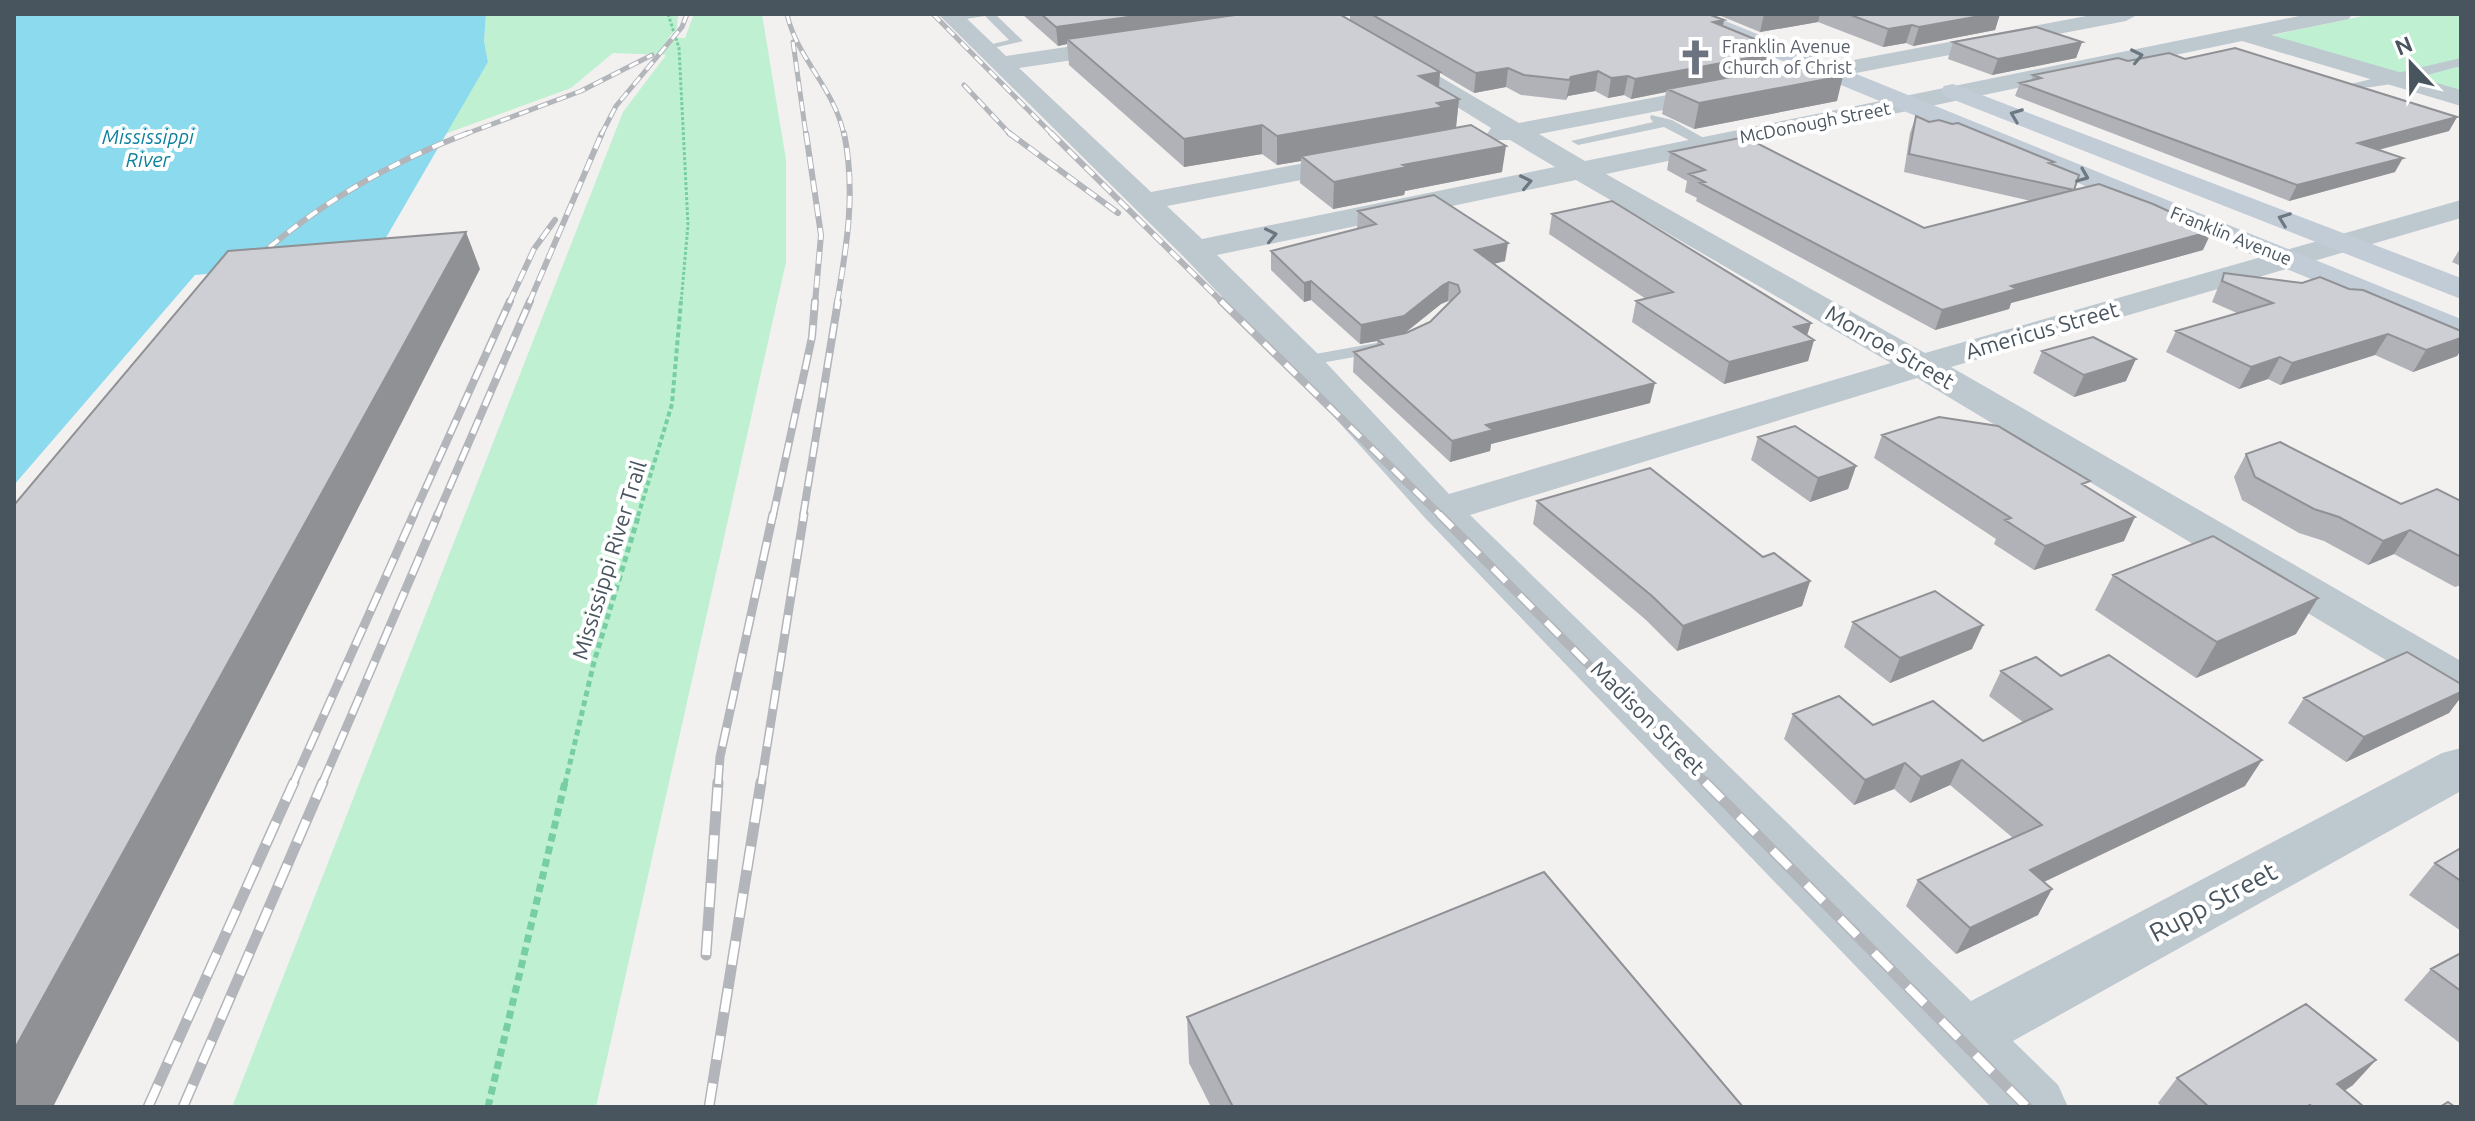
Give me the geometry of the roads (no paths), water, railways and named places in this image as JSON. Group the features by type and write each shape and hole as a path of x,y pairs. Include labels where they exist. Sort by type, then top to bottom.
{"main road":[{"name":"Franklin Avenue","path":"1689,14 1834,59 1908,105 2461,331"},
{"name":"Franklin Avenue","path":"1880,62 2461,289"}],"street":[{"path":"1468,140 1637,108 1834,59 1880,62 2124,14 2461,119"},
{"name":"McDonough Street","path":"1195,250 1579,156 1709,145 2341,14"},
{"name":"Madison Street","path":"951,16 1195,250 1304,361 1441,510 2035,1107"},
{"name":"Monroe Street","path":"1319,17 1515,132 1579,156 1921,365 2461,683"},
{"path":"2243,34 2461,98"},
{"path":"992,56 1153,41"},
{"path":"1144,202 1376,158"},
{"name":"Americus Street","path":"1441,510 1921,365 2461,209"},
{"name":"Rupp Street","path":"1965,1036 2461,767"}],"lane":[{"path":"951,16 982,14"},
{"path":"989,14 1017,41 992,56"},
{"path":"2352,85 2394,79 2461,62"},
{"path":"1637,108 1709,145"},
{"path":"1579,156 1667,123"},
{"path":"1304,361 1397,344"}],"water":[{"name":"Mississippi River","path":"14,14 486,14 484,41 488,62 373,260 195,275 14,485"}],"railway":[{"path":"602,133 616,106 682,27 687,14"},
{"path":"787,14 799,45 832,102 844,135"},
{"path":"933,14 1052,134"},
{"path":"793,42 806,135"},
{"path":"463,135 581,91 652,55"},
{"path":"964,85 1009,133"},
{"path":"463,135 468,133"},
{"path":"529,303 602,133"},
{"path":"806,133 821,235 815,303"},
{"path":"837,303 850,197 844,133"},
{"path":"1009,133 1118,213"},
{"path":"1052,134 1223,303"},
{"path":"251,263 301,223 354,188 409,158 463,135"},
{"path":"509,303 534,249 555,220"},
{"path":"413,516 510,301"},
{"path":"437,516 530,301"},
{"path":"773,516 812,337 815,301"},
{"path":"803,516 838,301"},
{"path":"1221,301 1441,516"},
{"path":"293,784 414,514"},
{"path":"322,784 438,514"},
{"path":"718,784 720,757 773,514"},
{"path":"761,784 804,514"},
{"path":"1441,516 1707,784"},
{"path":"148,1107 294,782"},
{"path":"183,1107 323,782"},
{"path":"706,955 718,782"},
{"path":"709,1107 761,782"},
{"path":"1705,782 2027,1107"}],"place":[{"name":"Franklin Avenue Church of Christ","path":"1696,57"}]}
